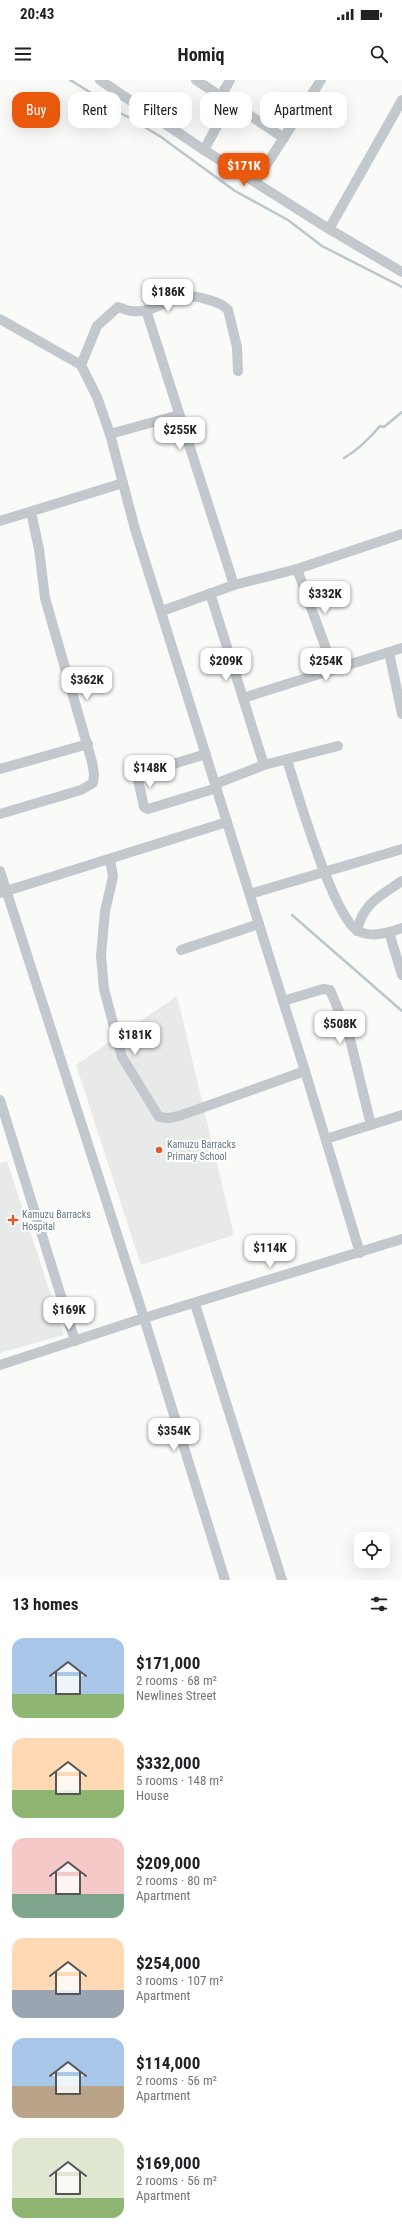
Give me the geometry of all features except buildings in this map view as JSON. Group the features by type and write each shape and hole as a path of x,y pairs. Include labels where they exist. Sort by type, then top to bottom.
{"street":[{"path":"100,80 204,150 329,229 402,272"},
{"path":"196,80 215,92"},
{"path":"223,92 230,80"},
{"path":"256,182 321,80"},
{"path":"329,229 402,100"},
{"path":"252,117 284,138"},
{"path":"204,150 216,128"},
{"path":"81,365 97,326 118,307 131,311 146,310 179,297 191,295 225,306 228,310 237,347 238,371"},
{"path":"146,310 179,415 199,471 234,585"},
{"path":"0,319 81,365 97,396 110,434 123,483 162,611 360,1253"},
{"path":"110,434 179,415"},
{"path":"0,521 123,483"},
{"path":"0,814 90,786 94,774 88,744 45,598 39,549 30,512"},
{"path":"162,611 234,585 297,569 401,538"},
{"path":"297,569 333,668"},
{"path":"210,593 264,765"},
{"path":"243,698 333,668 402,648"},
{"path":"389,652 402,714"},
{"path":"0,770 88,744"},
{"path":"206,754 136,774 144,807 148,809 216,786 264,765 338,746"},
{"path":"287,760 309,831 339,905 357,931 371,935 402,928"},
{"path":"3,892 227,822"},
{"path":"250,894 402,849"},
{"path":"110,859 113,877 105,911 101,956 104,989 117,1044 122,1057 159,1117 169,1118 179,1116 305,1071"},
{"path":"0,871 3,892 144,1318 225,1580"},
{"path":"357,931 360,916 372,902 402,881"},
{"path":"181,950 259,924"},
{"path":"389,932 402,975"},
{"path":"283,1002 323,989 330,990 349,1034 371,1125"},
{"path":"0,1100 75,1341"},
{"path":"326,1139 402,1115"},
{"path":"0,1365 144,1318 194,1304 402,1239"},
{"path":"194,1304 282,1580"}],"shaded area":[{"name":"Kamuzu Barracks Primary School","path":"177,996 234,1235 141,1265 76,1065"},
{"name":"Kamuzu Barracks Hospital","path":"7,1161 64,1335 0,1353 0,1163"}],"waterway":[{"path":"70,80 93,94 96,101 130,118 161,137 235,191 288,220 322,246 402,287"},
{"path":"344,458 363,444 380,426 384,427 402,412"},
{"path":"292,915 402,1011"}],"place":[{"name":"Kamuzu Barracks Primary School","path":"159,1150"},
{"name":"Kamuzu Barracks Hospital","path":"13,1220"}]}
